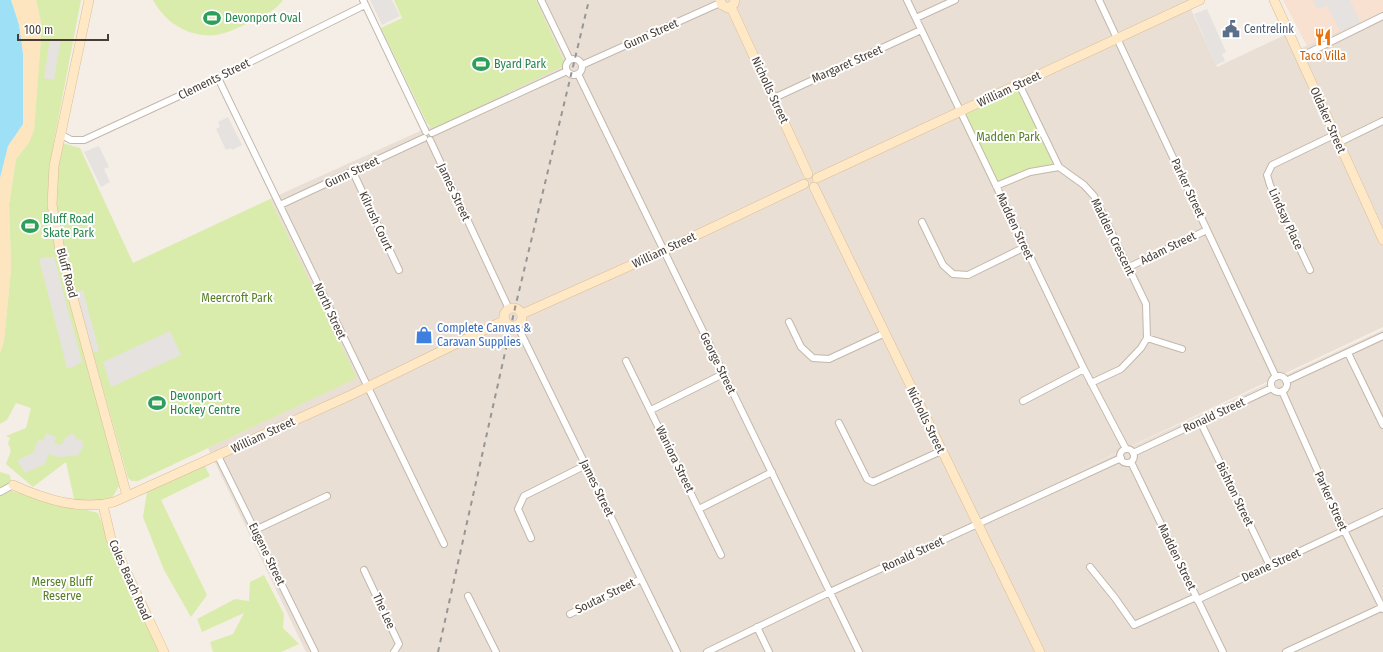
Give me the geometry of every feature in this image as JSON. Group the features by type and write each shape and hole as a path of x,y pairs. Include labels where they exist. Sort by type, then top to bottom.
{"street":[{"name":"Bluff Road","path":"89,0 60,134 54,166 51,197 54,226 127,496"},
{"path":"541,0 570,60"},
{"name":"Madden Street","path":"907,0 1084,369 1126,450"},
{"path":"916,18 955,0"},
{"name":"Parker Street","path":"1099,0 1119,38 1276,377"},
{"name":"William Street","path":"816,183 960,112 1200,0"},
{"name":"Oldaker Street","path":"1274,0 1336,139 1381,229 1383,240"},
{"path":"720,2 724,7 733,4"},
{"name":"Gunn Street","path":"582,65 720,2"},
{"name":"Clements Street","path":"60,134 71,140 84,140 218,78 364,3"},
{"name":"James Street","path":"364,3 509,309"},
{"name":"Nicholls Street","path":"733,4 808,174"},
{"path":"1300,57 1383,16"},
{"name":"Margaret Street","path":"774,98 921,30"},
{"path":"577,59 582,65 581,71 578,74 571,75 567,71 566,65 570,60 577,59"},
{"name":"Gunn Street","path":"280,205 567,71"},
{"name":"George Street","path":"578,74 859,652"},
{"name":"North Street","path":"218,78 366,387 444,544"},
{"path":"996,186 1030,172 1059,167 1019,84"},
{"name":"Lindsay Place","path":"1310,270 1270,185 1267,175 1272,164 1383,121"},
{"name":"Madden Crescent","path":"1059,167 1084,185 1094,196 1146,304 1147,338"},
{"name":"Kilrush Court","path":"353,172 399,270"},
{"path":"808,174 814,175 816,183 808,187 804,184 804,178 808,174"},
{"name":"Nicholls Street","path":"816,183 941,451 1040,652"},
{"name":"William Street","path":"522,314 663,251 804,184"},
{"path":"922,222 943,266 953,274 968,275 1025,247"},
{"name":"Adam Street","path":"1129,267 1207,230"},
{"path":"509,309 518,309 522,314 522,320 517,325 511,325 505,320 505,313 509,309"},
{"name":"William Street","path":"13,485 37,496 92,506 103,505 218,456 505,320"},
{"path":"788,322 801,347 813,358 829,359 885,333"},
{"name":"James Street","path":"517,325 677,652"},
{"path":"1286,381 1383,336"},
{"path":"1091,383 1121,369 1147,338 1182,349"},
{"path":"1348,353 1383,425"},
{"name":"Waniora Street","path":"626,360 721,555"},
{"path":"1023,401 1084,369"},
{"path":"651,410 723,374"},
{"path":"1281,376 1286,381 1287,386 1282,391 1278,392 1272,388 1271,382 1276,377 1281,376"},
{"name":"Ronald Street","path":"1133,453 1272,388"},
{"name":"Parker Street","path":"1282,391 1344,530 1383,608"},
{"name":"Bishton Street","path":"1200,421 1270,566"},
{"path":"839,423 867,479 873,482 941,451"},
{"path":"1126,450 1133,453 1134,457 1131,462 1124,462 1121,458 1122,453 1126,450"},
{"name":"Eugene Street","path":"218,456 315,652"},
{"name":"Ronald Street","path":"706,652 830,592 1121,458"},
{"name":"Madden Street","path":"1131,462 1223,652"},
{"path":"531,538 518,509 524,496 586,465"},
{"path":"699,508 772,472"},
{"path":"0,492 13,485"},
{"path":"255,530 327,496"},
{"name":"Coles Beach Road","path":"103,505 111,539 164,652"},
{"name":"Deane Street","path":"1090,567 1134,625 1270,566 1383,512"},
{"name":"The Lee","path":"364,570 399,644 394,652"},
{"name":"Soutar Street","path":"570,614 641,579"},
{"path":"468,596 496,652"},
{"path":"1286,652 1383,608"},
{"path":"758,627 769,652"}],"shaded area":[{"path":"370,0 392,0 400,16 382,25"},
{"path":"536,0 1200,0 1189,5 1217,67 1285,35 1293,52 1383,11 1383,327 1057,481 1383,330 1383,652 306,652 208,448 356,378 270,199 561,67 564,60"},
{"path":"1283,0 1383,0 1383,11 1307,46"},
{"path":"1313,0 1350,0 1360,22 1340,31 1327,6 1317,9"},
{"path":"1207,9 1226,52 1222,54 1225,61 1216,65 1194,14"},
{"path":"50,39 61,39 54,80 44,78"},
{"path":"228,117 242,145 232,150 231,148 226,150 216,129 220,127 218,122"},
{"path":"99,146 109,167 104,169 110,182 101,187 84,152"},
{"path":"44,257 54,257 82,362 73,367 67,368 39,259"},
{"path":"83,290 99,351 92,353 76,292"},
{"path":"170,331 181,355 111,387 103,362"},
{"path":"46,433 56,437 54,443 61,445 66,437 74,433 77,440 82,439 83,447 78,455 74,456 59,457 49,454 45,464 25,473 17,460 33,453 38,440 43,441"}],"green space":[{"path":"36,0 81,0 54,141 47,202 119,486 112,498 89,501 74,499 66,462 33,487 6,464 11,451 8,443 10,438 6,436 26,428 31,408 16,403 7,420 0,424 0,353 4,340 11,269 9,204 16,159 29,142 42,27"},
{"name":"Devonport Oval","path":"153,0 283,0 278,6 263,16 231,31 216,35 206,35 188,31 171,22 164,16"},
{"name":"Byard Park","path":"394,0 536,0 565,63 561,67 435,128 431,127 427,123 381,28 402,18"},
{"name":"Madden Park","path":"1019,84 1059,167 1030,172 996,186 960,112"},
{"name":"Meercroft Park","path":"62,143 80,148 133,263 270,199 357,378 138,481 132,481 128,478 52,206"},
{"path":"205,466 210,476 161,500 207,595 191,617 164,570 143,517 147,492"},
{"name":"Mersey Bluff Reserve","path":"0,472 10,475 12,491 98,513 106,534 160,652 0,652"},
{"path":"264,575 284,614 283,628 299,644 281,652 213,652 210,642 233,634 244,613 202,632 197,619 235,599 249,601 250,582"}],"sand":[{"path":"11,0 36,0 42,27 34,131 29,143 16,159 9,204 11,269 4,340 0,353 0,178 8,146 23,124 23,54 19,25"}],"water":[{"path":"0,0 11,0 19,25 23,54 23,124 8,146 0,178"}],"railway":[{"path":"438,652 515,308 589,0"}],"place":[{"name":"Devonport Oval","path":"212,18"},
{"name":"Centrelink","path":"1231,29"},
{"name":"Taco Villa","path":"1323,37"},
{"name":"Byard Park","path":"481,64"},
{"name":"Bluff Road Skate Park","path":"30,226"},
{"name":"Complete Canvas & Caravan Supplies","path":"424,335"},
{"name":"Devonport Hockey Centre","path":"157,403"}]}
